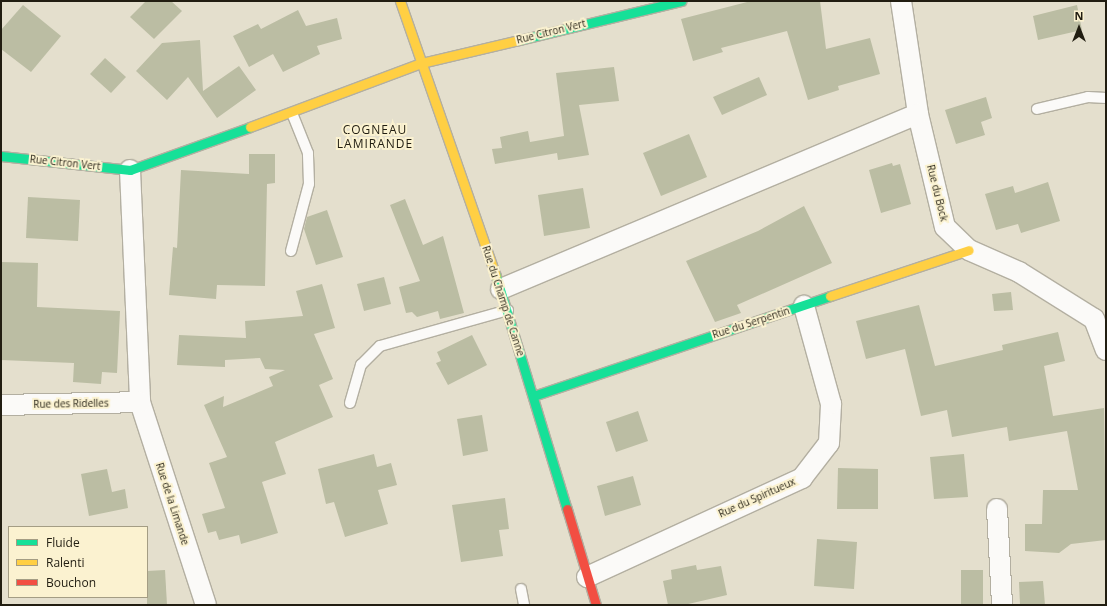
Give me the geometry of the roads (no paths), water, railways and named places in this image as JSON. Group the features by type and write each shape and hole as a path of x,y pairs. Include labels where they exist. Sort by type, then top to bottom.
{"street":[{"name":"Rue du Champ de Canne","path":"400,1 508,310 568,521 588,577 596,605"},
{"name":"Rue Citron Vert","path":"1,156 130,170 156,163 421,64 640,6 681,1"},
{"name":"Rue du Bock","path":"901,1 918,114 945,227 969,250 1019,272 1094,319 1106,350"},
{"path":"501,289 918,114"},
{"name":"Rue de la Limande","path":"130,170 140,402 206,605"},
{"name":"Rue du Serpentin","path":"533,396 969,250"},
{"name":"Rue du Spiritueux","path":"588,577 802,478 829,443 831,404 804,306"},
{"name":"Rue des Ridelles","path":"1,405 140,402"},
{"path":"997,509 1002,605"}],"lane":[{"path":"1037,109 1088,96 1106,98"},
{"path":"291,251 309,184 308,153 292,113"},
{"path":"350,403 361,366 380,346 508,310"},
{"path":"521,589 524,605"}],"district":[{"name":"COGNEAU LAMIRANDE","path":"375,137"}]}
